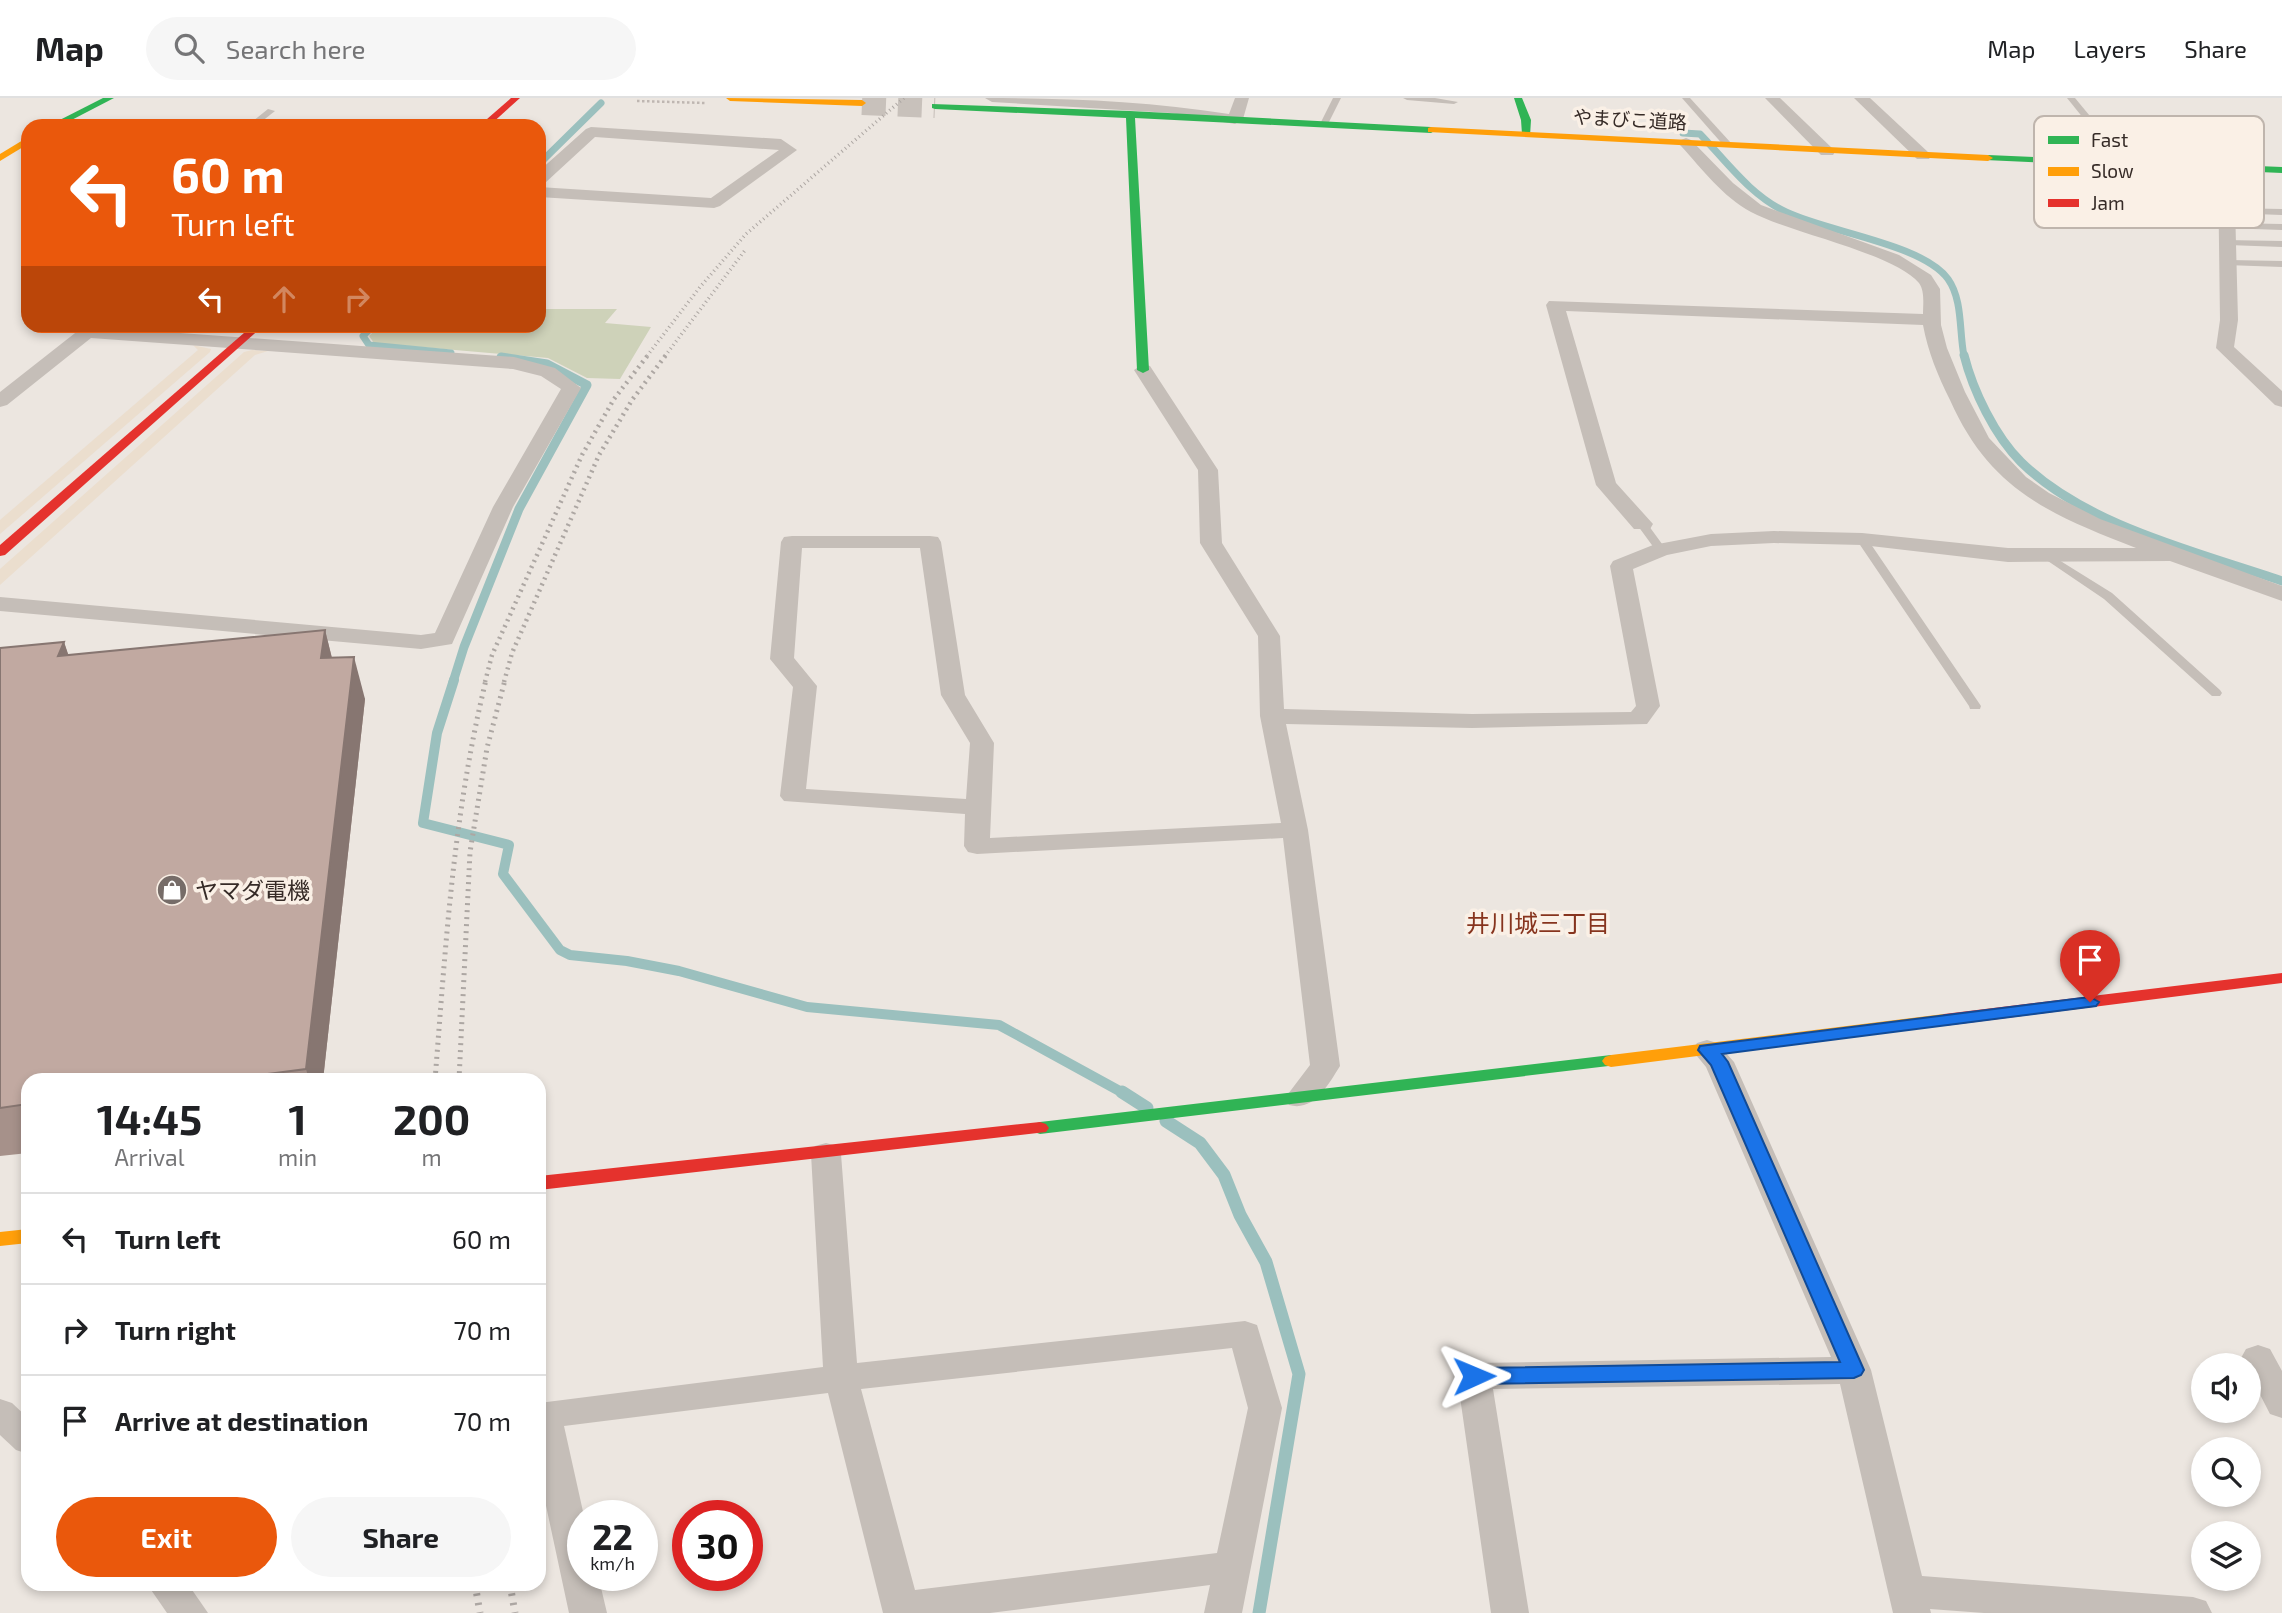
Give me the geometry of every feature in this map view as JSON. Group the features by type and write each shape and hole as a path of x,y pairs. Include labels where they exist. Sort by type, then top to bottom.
{"street":[{"path":"67,119 110,98"},
{"path":"492,119 516,98"},
{"path":"730,98 862,103"},
{"path":"992,98 1171,108 1235,119 1242,98"},
{"path":"1518,98 1526,120 1527,134"},
{"path":"1772,98 1827,152"},
{"path":"1861,98 1923,156"},
{"name":"やまびこ道路","path":"935,106 2034,160"},
{"path":"1129,114 1143,370 1209,470 1211,542 1269,636 1272,716 1296,830 1325,1066 1300,1098"},
{"path":"546,174 591,132 781,144 789,150 714,204 546,192"},
{"path":"1690,143 1741,199 1755,208 1806,230 1906,265 1924,278 1932,289 1931,320 1936,350 1970,424 1989,454 2035,496 2081,519 2282,594"},
{"path":"0,158 21,145"},
{"name":"やまびこ道路","path":"2264,169 2282,170"},
{"path":"2228,228 2229,320 2225,348 2282,401"},
{"path":"1642,524 1606,485 1555,305 1931,320"},
{"path":"0,401 86,333"},
{"path":"0,604 421,642 444,639 503,507 571,388 548,372 514,363 237,344 130,333"},
{"path":"0,552 250,333"},
{"path":"1272,716 1472,721 1637,719 1648,706 1621,566 1661,550 1711,540 1774,537 1862,539 2008,555 2172,554"},
{"path":"978,807 793,796 805,686 782,659 792,542 930,542 953,695 982,743 978,846 1296,830"},
{"path":"546,1182 826,1154 1707,1050 2282,978"},
{"path":"1707,1050 1719,1062 1854,1370 1909,1602 2193,1613"},
{"path":"826,1154 841,1378 901,1610 1231,1567"},
{"path":"0,1239 21,1237"},
{"path":"546,1415 841,1378 1245,1334 1265,1408 1223,1613"},
{"path":"2261,1364 2282,1404"},
{"path":"1510,1613 1474,1376 1854,1370"},
{"path":"0,1413 21,1433"},
{"path":"546,1424 588,1613"},
{"path":"172,1591 189,1613"}],"lane":[{"path":"1324,124 1337,98"},
{"path":"1407,98 1454,102"},
{"path":"1686,98 1725,145"},
{"path":"2071,98 2086,116"},
{"path":"260,119 271,111"},
{"path":"2264,217 2282,212"},
{"path":"2264,227 2282,227"},
{"path":"2234,228 2282,244"},
{"path":"2229,263 2282,264"},
{"path":"1642,524 1661,550"},
{"path":"1862,539 1975,706"},
{"path":"2046,555 2108,596 2216,693"}],"green space":[{"path":"546,309 617,309 605,323 651,327 620,379 587,378 548,358 374,343 369,336 372,333 546,333"}],"shaded area":[{"path":"193,345 211,349 0,534 0,520 198,350"},
{"path":"268,351 255,355 0,585 0,569 244,352"}],"building":[{"name":"ヤマダ電機","path":"325,630 321,658 354,657 306,1069 275,1073 21,1073 21,1105 0,1108 0,648 64,642 58,656"}],"waterway":[{"path":"546,157 601,103"},
{"path":"1683,133 1700,134 1761,197 1786,212 1897,248 1936,267 1953,287 1960,316 1964,356"},
{"path":"366,333 363,336 369,345 451,353"},
{"path":"1964,355 1979,398 2002,439 2021,462 2047,484 2077,504 2144,535 2282,581"},
{"path":"453,682 464,647 519,509 587,385 547,364 501,357"},
{"path":"454,680 437,733 423,823 509,845 503,874 560,950 570,955 627,961 679,971 807,1007 999,1025 1125,1094"},
{"path":"1122,1092 1147,1108"},
{"path":"1166,1121 1200,1143 1224,1175 1240,1215 1266,1262 1299,1374 1259,1613"}],"tunnel":[{"path":"862,103 935,106"}],"railway":[{"path":"647,356 700,287 746,234 904,98"},
{"path":"665,356 746,249"},
{"path":"485,682 492,655 582,455 614,399 648,355"},
{"path":"504,682 512,653 599,455 632,400 666,355"},
{"path":"436,1073 458,830 486,680"},
{"path":"459,1073 470,852 487,748 505,680"},
{"path":"476,1591 480,1613"},
{"path":"511,1591 515,1613"}],"traffic: fast":[{"path":"67,119 110,98"},
{"path":"1518,98 1526,120 1527,134"},
{"path":"935,106 1431,130"},
{"path":"1130,114 1143,370"},
{"path":"1988,158 2034,160"},
{"path":"2264,169 2282,170"},
{"path":"1040,1128 1611,1061"}],"traffic: slow":[{"path":"730,98 862,103"},
{"path":"1431,130 1988,158"},
{"path":"0,158 21,144"},
{"path":"1611,1061 1944,1020"},
{"path":"0,1239 21,1237"}],"traffic: jam":[{"path":"492,119 516,98"},
{"path":"0,552 250,333"},
{"path":"1944,1020 2282,978"},
{"path":"546,1182 1040,1128"}],"place":[{"name":"ヤマダ電機","path":"172,890"}],"district":[{"name":"井川城三丁目","path":"1538,922"}],"route":[{"path":"1474,1376 1854,1370 1719,1062 1707,1050 2090,1002"}]}
